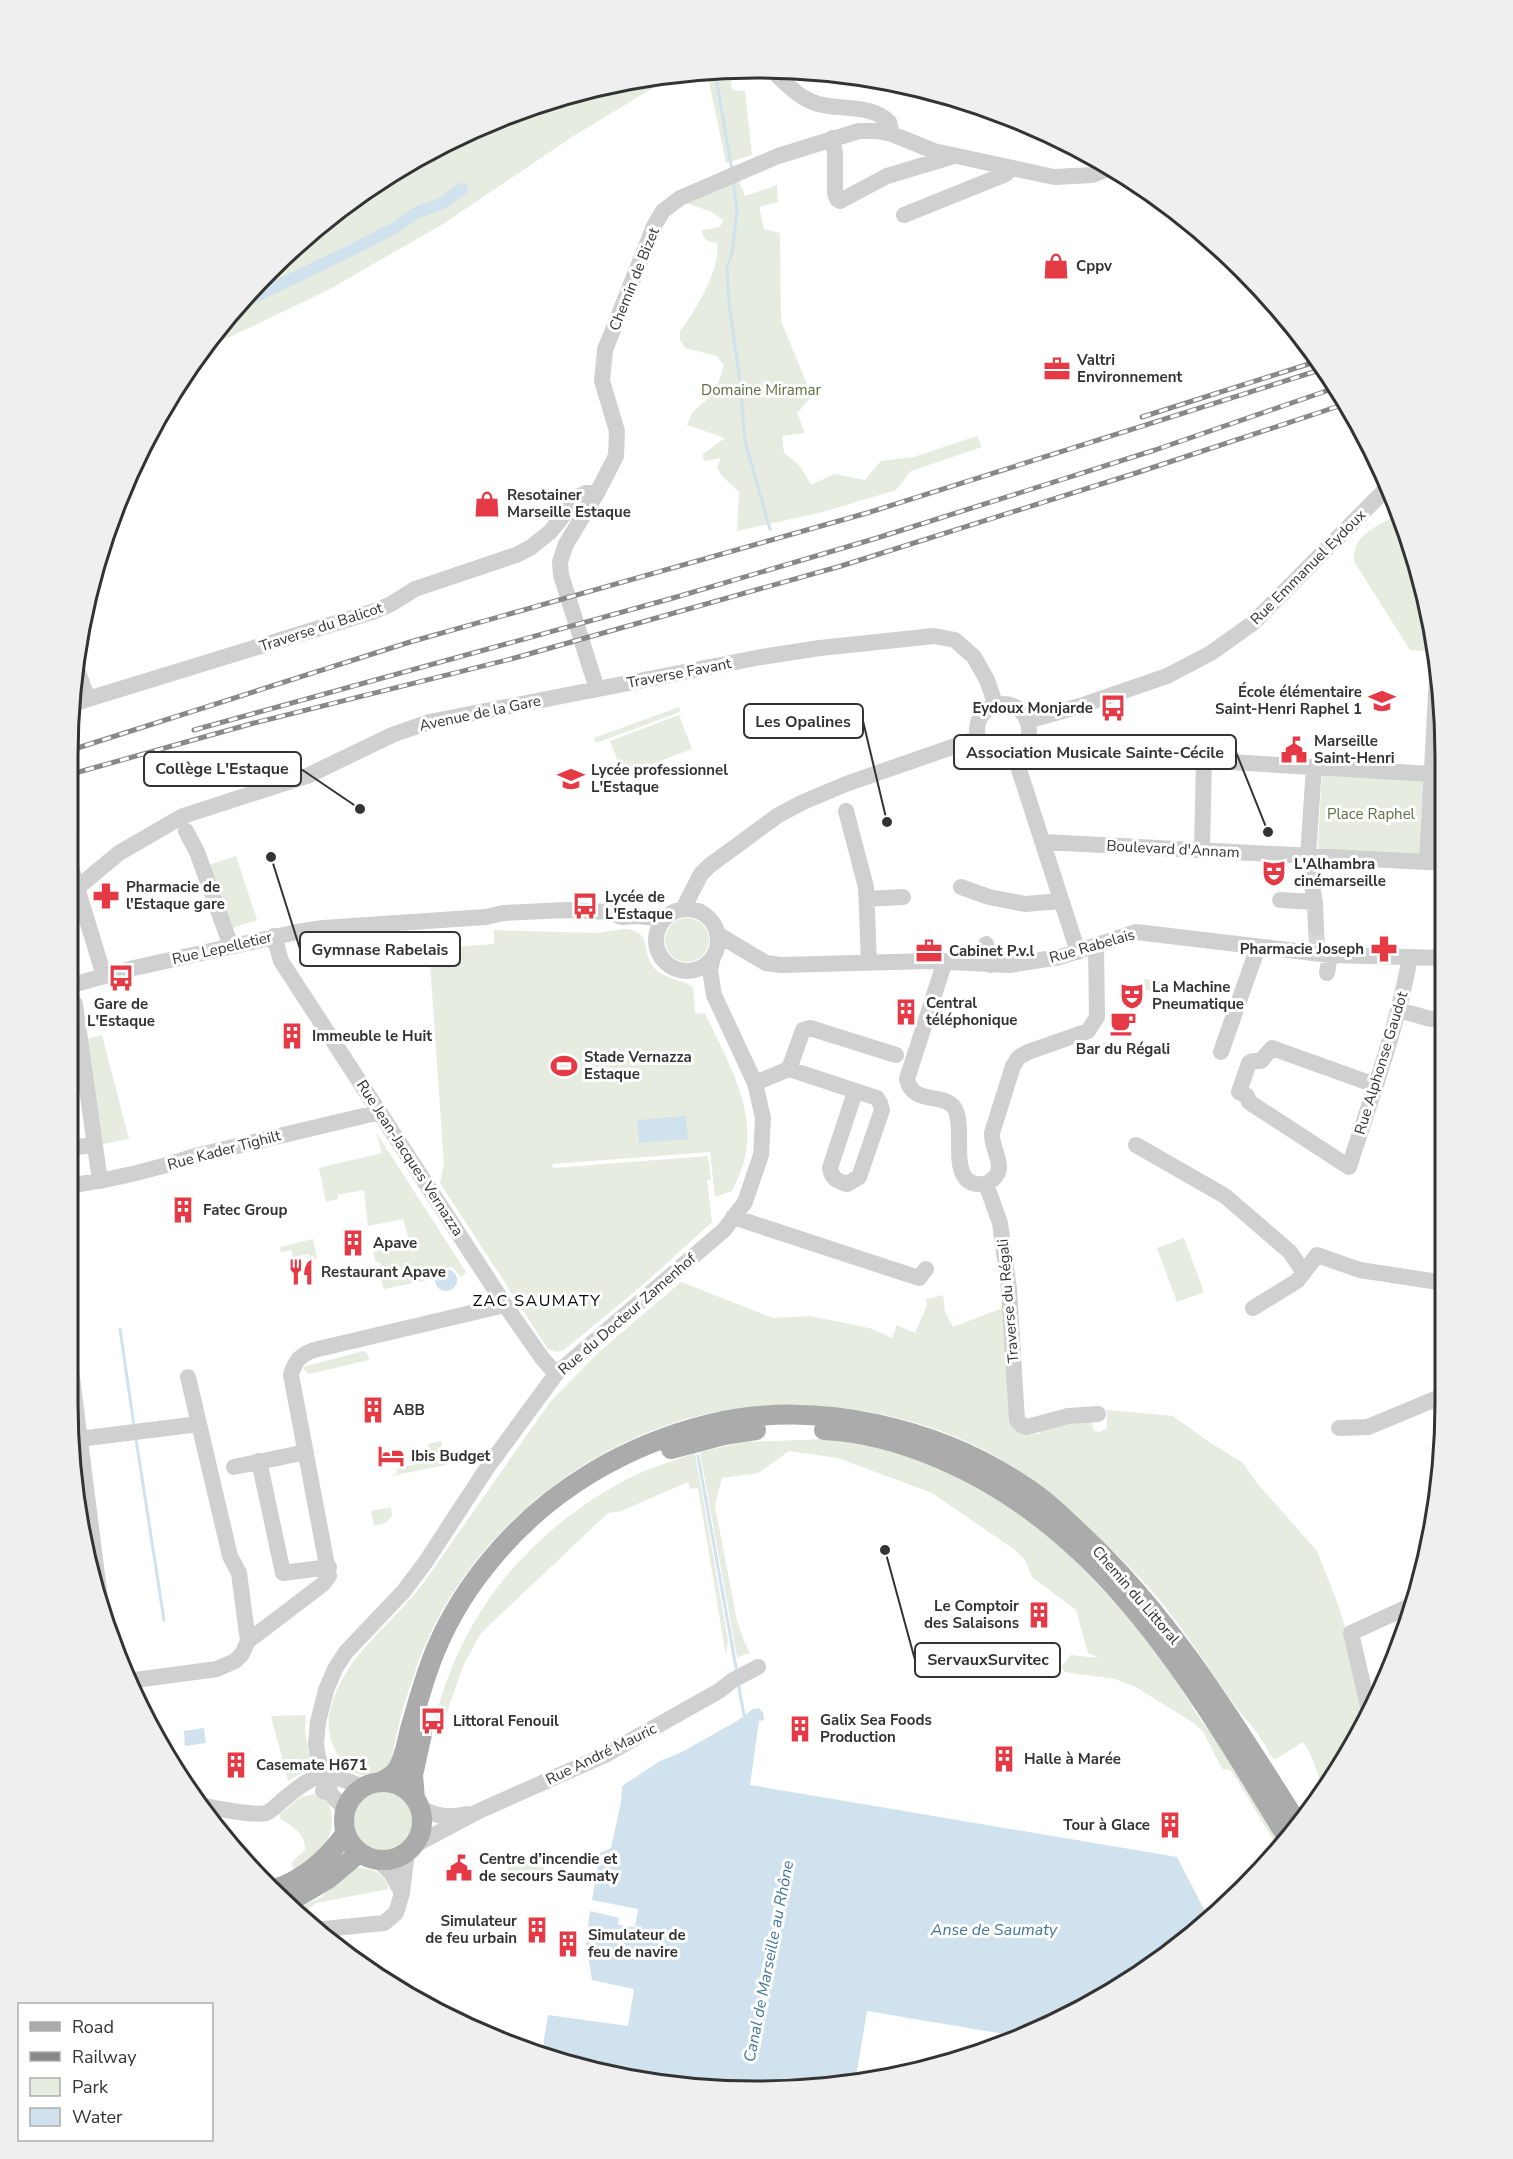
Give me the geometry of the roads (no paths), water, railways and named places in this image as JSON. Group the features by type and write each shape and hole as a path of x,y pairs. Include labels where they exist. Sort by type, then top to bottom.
{"main road":[{"name":"Chemin du Littoral","path":"372,1784 398,1769 422,1688 437,1647 465,1594 493,1557 530,1518 592,1472 640,1447 720,1422 774,1416 815,1416 858,1420 886,1426 921,1436 961,1452 1025,1486 1060,1514 1127,1580 1186,1652 1294,1817"},
{"name":"Chemin du Littoral","path":"417,1803 413,1775 417,1750 434,1692 450,1649 490,1581 537,1529 598,1483 668,1450 749,1430 806,1429 855,1434 917,1449 999,1487 1050,1523 1103,1575 1144,1620 1224,1735 1283,1831"},
{"path":"372,1784 394,1784 406,1790 417,1803 422,1821 420,1834 410,1849 393,1859 378,1860 359,1853 345,1834 343,1822 345,1810 352,1797 372,1784"},
{"path":"281,1886 300,1878 318,1864 334,1850 345,1834"},
{"path":"294,1899 328,1879 359,1853"}],"street":[{"path":"781,79 796,93 818,104 862,110 878,115 889,123 892,134"},
{"name":"Chemin de Bizet","path":"597,689 561,575 560,562 566,544 616,456 618,438 602,381 604,359 654,226 663,211 674,201 778,156 858,131 877,130 934,151 1041,175 1065,178 1101,172"},
{"path":"832,138 835,153 835,193 840,201 887,176 955,156"},
{"path":"904,215 1006,174 1011,168"},
{"name":"Traverse du Balicot","path":"80,702 375,611 416,589 516,555 540,541 579,496 586,492 597,493"},
{"name":"Rue Emmanuel Eydoux","path":"1028,721 1167,676 1211,653 1253,623 1381,494"},
{"name":"Traverse Favant","path":"597,689 761,657 820,648 934,636 955,640 974,657 987,680 996,706"},
{"name":"Avenue de la Gare","path":"78,887 119,854 183,816 306,776 393,735 429,722 597,689"},
{"path":"996,706 1011,706 1024,714 1028,721 1028,736 1025,744 1014,754 1006,756 989,752 978,738 977,730 982,715 996,706"},
{"path":"683,909 701,874 715,860 777,816 801,802 978,738"},
{"path":"1014,754 1078,952"},
{"path":"1145,757 1435,772"},
{"path":"1202,849 1204,760"},
{"path":"1314,767 1308,856 1315,902 1316,928"},
{"path":"1427,862 1435,802"},
{"path":"846,811 866,887 869,963"},
{"path":"186,831 231,946"},
{"name":"Boulevard d'Annam","path":"1044,842 1435,862"},
{"path":"961,887 989,897 1025,904 1061,901"},
{"path":"695,888 702,912 715,926 717,934 714,955"},
{"path":"78,891 105,976"},
{"path":"867,899 903,897"},
{"path":"1280,900 1315,902"},
{"path":"702,912 683,909 672,912 663,919 656,935 660,956 671,966 685,971 703,966 714,955 741,949"},
{"name":"Rue Lepelletier","path":"78,983 274,936 323,928 567,910 607,912 642,923 656,935"},
{"name":"Rue Lepelletier","path":"622,917 639,916 663,919"},
{"name":"Rue Rabelais","path":"717,934 766,963 781,965 945,961 1009,965 1078,952 1136,932 1258,947 1435,958"},
{"name":"Rue Jean-Jacques Vernazza","path":"274,936 281,961 505,1305 556,1374"},
{"path":"986,944 990,965"},
{"path":"945,961 907,1079 908,1086 928,1098 952,1105 956,1110 960,1162 964,1178 970,1183 979,1185 994,1180 999,1173 999,1160 992,1141 992,1133 1013,1066 1019,1057 1088,1031 1097,1017 1096,946"},
{"path":"1221,1052 1258,947"},
{"path":"1322,952 1327,973"},
{"name":"Rue du Docteur Zamenhof","path":"331,1794 331,1776 317,1731 326,1689 346,1652 403,1592 425,1563 487,1468 556,1374 724,1230 745,1202 761,1155 763,1118 756,1083 714,995 710,970 714,955"},
{"name":"Rue Alphonse Gaudot","path":"1375,1085 1272,1048 1261,1061 1253,1060 1249,1063 1239,1092 1247,1096 1249,1102 1350,1167 1398,1010 1410,957"},
{"name":"Rue du Docteur Zamenhof","path":"685,971 703,983 714,995"},
{"path":"1398,1010 1431,1019"},
{"path":"78,1026 100,1182"},
{"path":"789,1069 803,1030 810,1028 896,1055"},
{"path":"756,1083 789,1069 877,1098 882,1110 859,1177 847,1184 836,1180 830,1168 855,1092"},
{"name":"Rue Kader Tighilt","path":"78,1185 100,1182 195,1156 380,1112"},
{"path":"78,1147 94,1145"},
{"path":"1136,1145 1225,1196 1290,1252 1304,1273"},
{"name":"Traverse du Régali","path":"986,1184 1000,1223 1009,1289 1017,1419 1027,1427 1068,1416 1098,1414"},
{"path":"733,1217 919,1278 926,1269"},
{"path":"1253,1308 1297,1281 1317,1255 1359,1270 1435,1280"},
{"path":"138,1680 227,1666 242,1654 248,1641 323,1584 329,1576 291,1375 294,1364 303,1354 505,1305"},
{"path":"188,1377 230,1556 238,1573 248,1641"},
{"path":"1339,1428 1368,1427 1435,1400"},
{"path":"86,1506 79,1439 199,1424"},
{"path":"234,1467 306,1452"},
{"path":"259,1461 283,1573 329,1567"},
{"path":"1367,1698 1351,1633 1403,1609"},
{"name":"Rue André Mauric","path":"410,1849 479,1811 605,1755 747,1677"},
{"path":"211,1807 266,1813 299,1785 331,1776 372,1784"},
{"path":"286,1797 302,1789 319,1788 331,1794 345,1810"},
{"name":"Rue André Mauric","path":"417,1803 437,1816 451,1817 479,1811"},
{"path":"328,1929 384,1923 396,1913 410,1849"},
{"path":"378,1860 391,1873 402,1893"}],"water":[{"path":"686,1116 688,1139 639,1143 637,1120"},
{"path":"446,1269 454,1272 457,1280 454,1288 446,1291 438,1288 435,1280 438,1272"},
{"path":"759,1708 764,1720 759,1721 750,1785 1177,1857 1205,1912 1170,1941 1096,1990 1057,2011 1003,2034 867,2011 857,2073 801,2080 712,2080 624,2068 543,2046 548,2015 628,2026 634,1989 592,1980 586,1944 590,1911 619,1918 618,1925 635,1927 638,1909 592,1900 599,1861 619,1865 620,1859 600,1855 600,1853 611,1848 621,1802 622,1786 660,1761 680,1753 737,1721 753,1709"},
{"path":"204,1728 206,1743 185,1746 184,1731"}],"waterway":[{"path":"716,79 732,170"},
{"path":"733,180 737,211 732,253 727,267 729,304 740,381 745,441 770,529"},
{"path":"260,294 393,229 416,213 441,204 462,189"},
{"path":"120,1329 134,1426"},
{"path":"136,1439 164,1620"},
{"path":"698,1456 737,1673"},
{"path":"738,1682 744,1715"}],"tunnel":[{"path":"1316,928 1317,947"}],"railway":[{"path":"1142,417 1310,364"},
{"path":"78,748 410,642 867,513 1315,372"},
{"path":"194,730 673,598 877,538 1155,450 1328,391"},
{"path":"78,772 254,723 511,659 841,566 1337,406"}],"place":[{"name":"Cppv","path":"1056,266"},
{"name":"Valtri Environnement","path":"1057,369"},
{"name":"Resotainer Marseille Estaque","path":"487,504"},
{"name":"École élémentaire Saint-Henri Raphel 1","path":"1382,701"},
{"name":"Eydoux Monjarde","path":"1113,708"},
{"name":"Marseille Saint-Henri","path":"1294,750"},
{"name":"Lycée professionnel L'Estaque","path":"571,779"},
{"name":"Collège L'Estaque","path":"360,809"},
{"name":"Les Opalines","path":"887,822"},
{"name":"Association Musicale Sainte-Cécile","path":"1268,832"},
{"name":"Gymnase Rabelais","path":"271,857"},
{"name":"L'Alhambra cinémarseille","path":"1274,873"},
{"name":"Pharmacie de l'Estaque gare","path":"106,896"},
{"name":"Lycée de L'Estaque","path":"585,906"},
{"name":"Pharmacie Joseph","path":"1384,949"},
{"name":"Cabinet P.v.l","path":"929,951"},
{"name":"Gare de L'Estaque","path":"121,978"},
{"name":"La Machine Pneumatique","path":"1132,996"},
{"name":"Central téléphonique","path":"906,1012"},
{"name":"Bar du Régali","path":"1123,1023"},
{"name":"Immeuble le Huit","path":"292,1036"},
{"name":"Stade Vernazza Estaque","path":"564,1066"},
{"name":"Fatec Group","path":"183,1210"},
{"name":"Apave","path":"353,1243"},
{"name":"Restaurant Apave","path":"301,1272"},
{"name":"ABB","path":"373,1410"},
{"name":"Ibis Budget","path":"391,1456"},
{"name":"ServauxSurvitec","path":"885,1550"},
{"name":"Le Comptoir des Salaisons","path":"1039,1615"},
{"name":"Littoral Fenouil","path":"433,1721"},
{"name":"Galix Sea Foods Production","path":"800,1729"},
{"name":"Halle à Marée","path":"1004,1759"},
{"name":"Casemate H671","path":"236,1765"},
{"name":"Tour à Glace","path":"1170,1825"},
{"name":"Centre d’incendie et de secours Saumaty","path":"459,1868"},
{"name":"Simulateur de feu urbain","path":"537,1930"},
{"name":"Simulateur de feu de navire","path":"568,1944"}],"district":[{"name":"ZAC SAUMATY","path":"537,1300"}],"park label":[{"name":"Domaine Miramar","path":"761,390"},
{"name":"Place Raphel","path":"1371,814"}],"water label":[{"name":"Anse de Saumaty","path":"994,1929"},
{"name":"Canal de Marseille au Rhône","path":"768,1961"}]}
